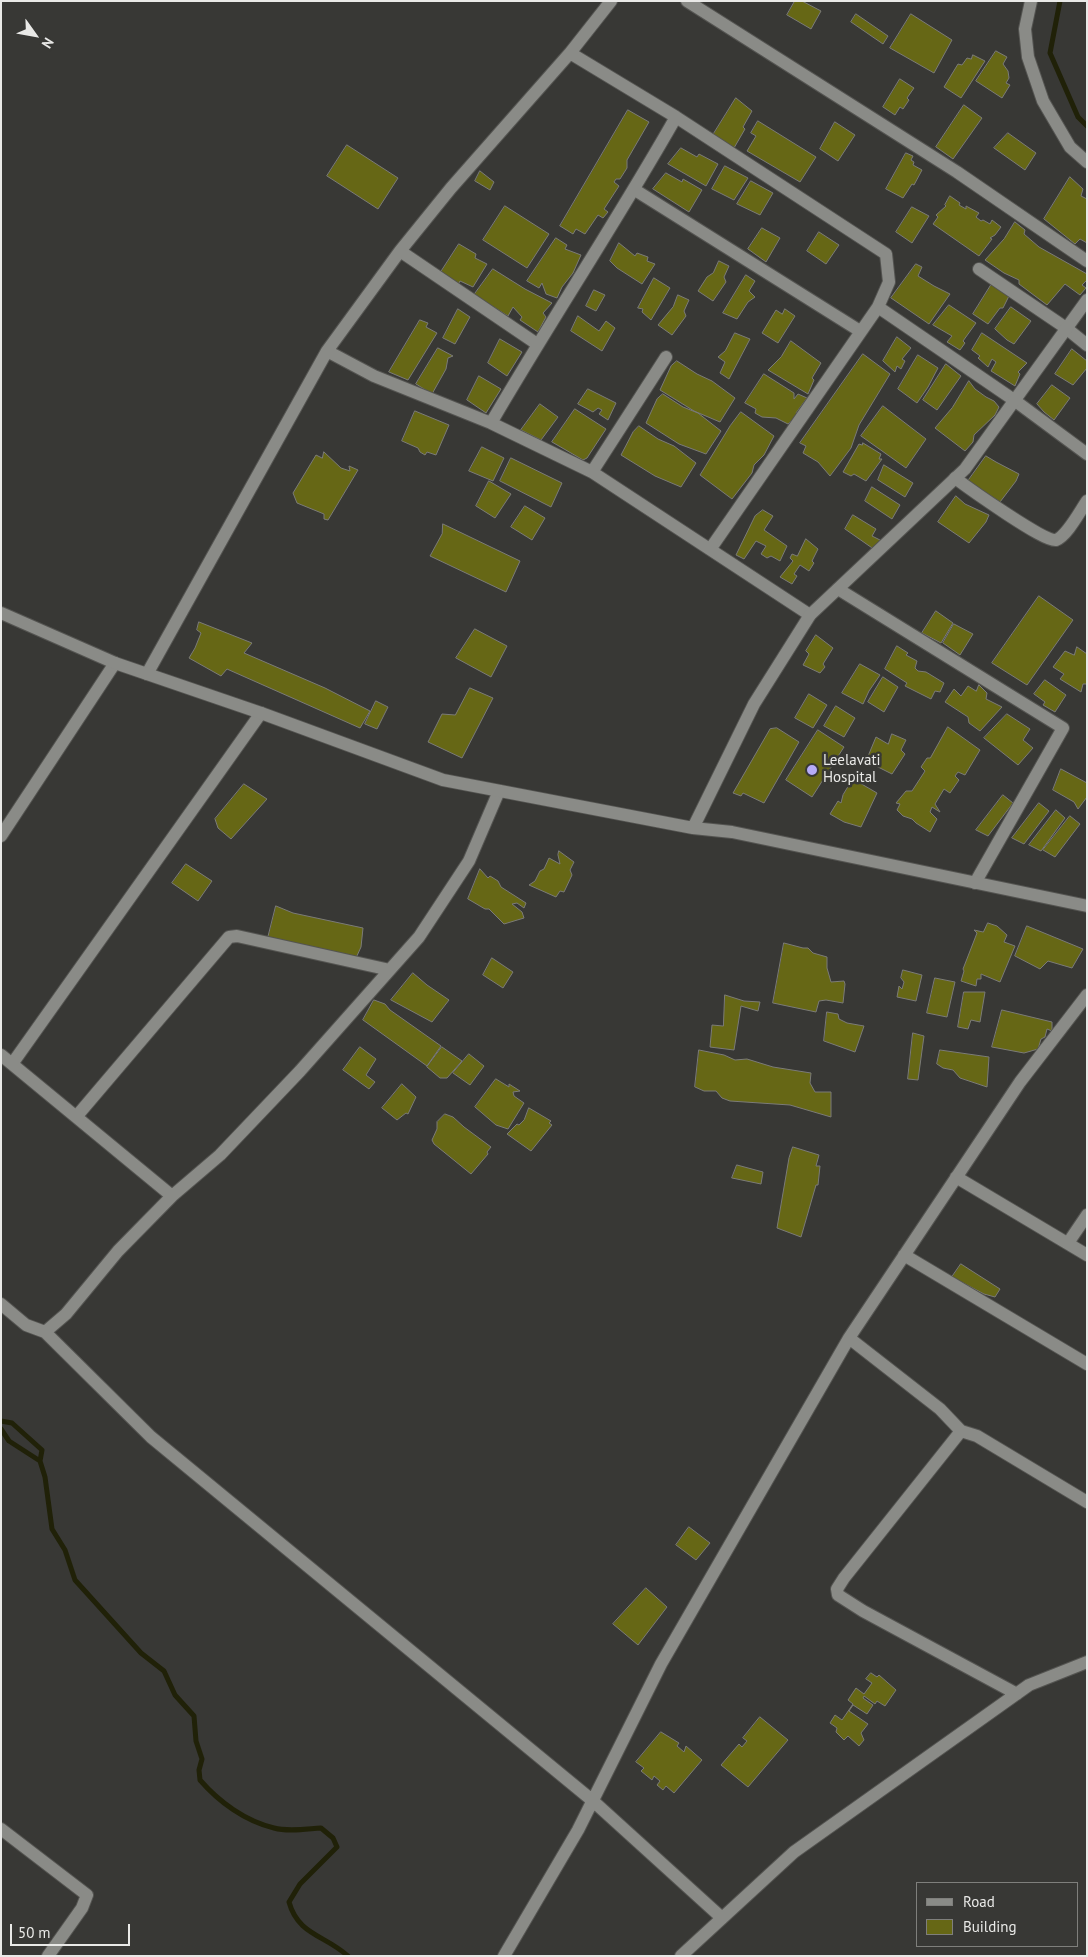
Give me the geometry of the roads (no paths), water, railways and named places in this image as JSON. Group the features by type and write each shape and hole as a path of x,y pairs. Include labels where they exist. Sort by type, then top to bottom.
{"street":[{"path":"147,674 327,351 400,251 451,188 570,53 611,1"},
{"path":"687,1 957,172 1087,261"},
{"path":"1031,1 1025,29 1028,57 1043,101 1070,147 1087,162"},
{"path":"570,53 676,117 886,254 888,282 878,307 711,548"},
{"path":"491,423 537,344 635,190 676,117"},
{"path":"635,190 860,331"},
{"path":"400,251 537,344"},
{"path":"979,269 1066,328 1087,345"},
{"path":"693,828 754,704 810,615 965,469 1087,300"},
{"path":"878,307 1014,400 1087,454"},
{"path":"327,351 374,376 491,423 592,472 711,548 810,615"},
{"path":"592,472 666,357"},
{"path":"955,478 1052,541 1058,540 1067,530 1087,501"},
{"path":"838,589 1062,728 975,883"},
{"path":"1,613 115,663 261,713 443,780 693,828 732,832 1087,906"},
{"path":"1,836 115,663"},
{"path":"12,1064 261,713"},
{"path":"45,1332 66,1314 118,1251 172,1196 220,1155 300,1071 419,937 469,862 499,791"},
{"path":"76,1117 229,937 237,936 390,970"},
{"path":"504,1956 578,1830 661,1664 849,1338 1020,1082 1087,995"},
{"path":"1,1055 172,1196"},
{"path":"956,1177 1087,1254"},
{"path":"1068,1243 1087,1214"},
{"path":"904,1255 1087,1364"},
{"path":"1,1304 26,1325 45,1332 151,1437 592,1801 722,1918"},
{"path":"849,1338 940,1410 961,1431 977,1436 1087,1502"},
{"path":"961,1431 844,1578 837,1589 838,1595 863,1611 1017,1694"},
{"path":"681,1956 794,1852 1029,1685 1087,1662"},
{"path":"1,1829 87,1895 82,1908 48,1956"}],"waterway":[{"path":"1060,1 1050,53 1078,117 1087,126"},
{"path":"1,1421 12,1423 42,1450 40,1461 45,1477 52,1529 65,1550 75,1580 141,1653 164,1671 175,1695 194,1716 196,1741 202,1759 199,1770 200,1780 233,1810 253,1821 285,1830 321,1828 333,1838 337,1847 300,1884 289,1902 293,1913 306,1928 348,1956"},
{"path":"1,1429 9,1441 40,1461"}],"place":[{"name":"Leelavati Hospital","path":"812,770"}]}
